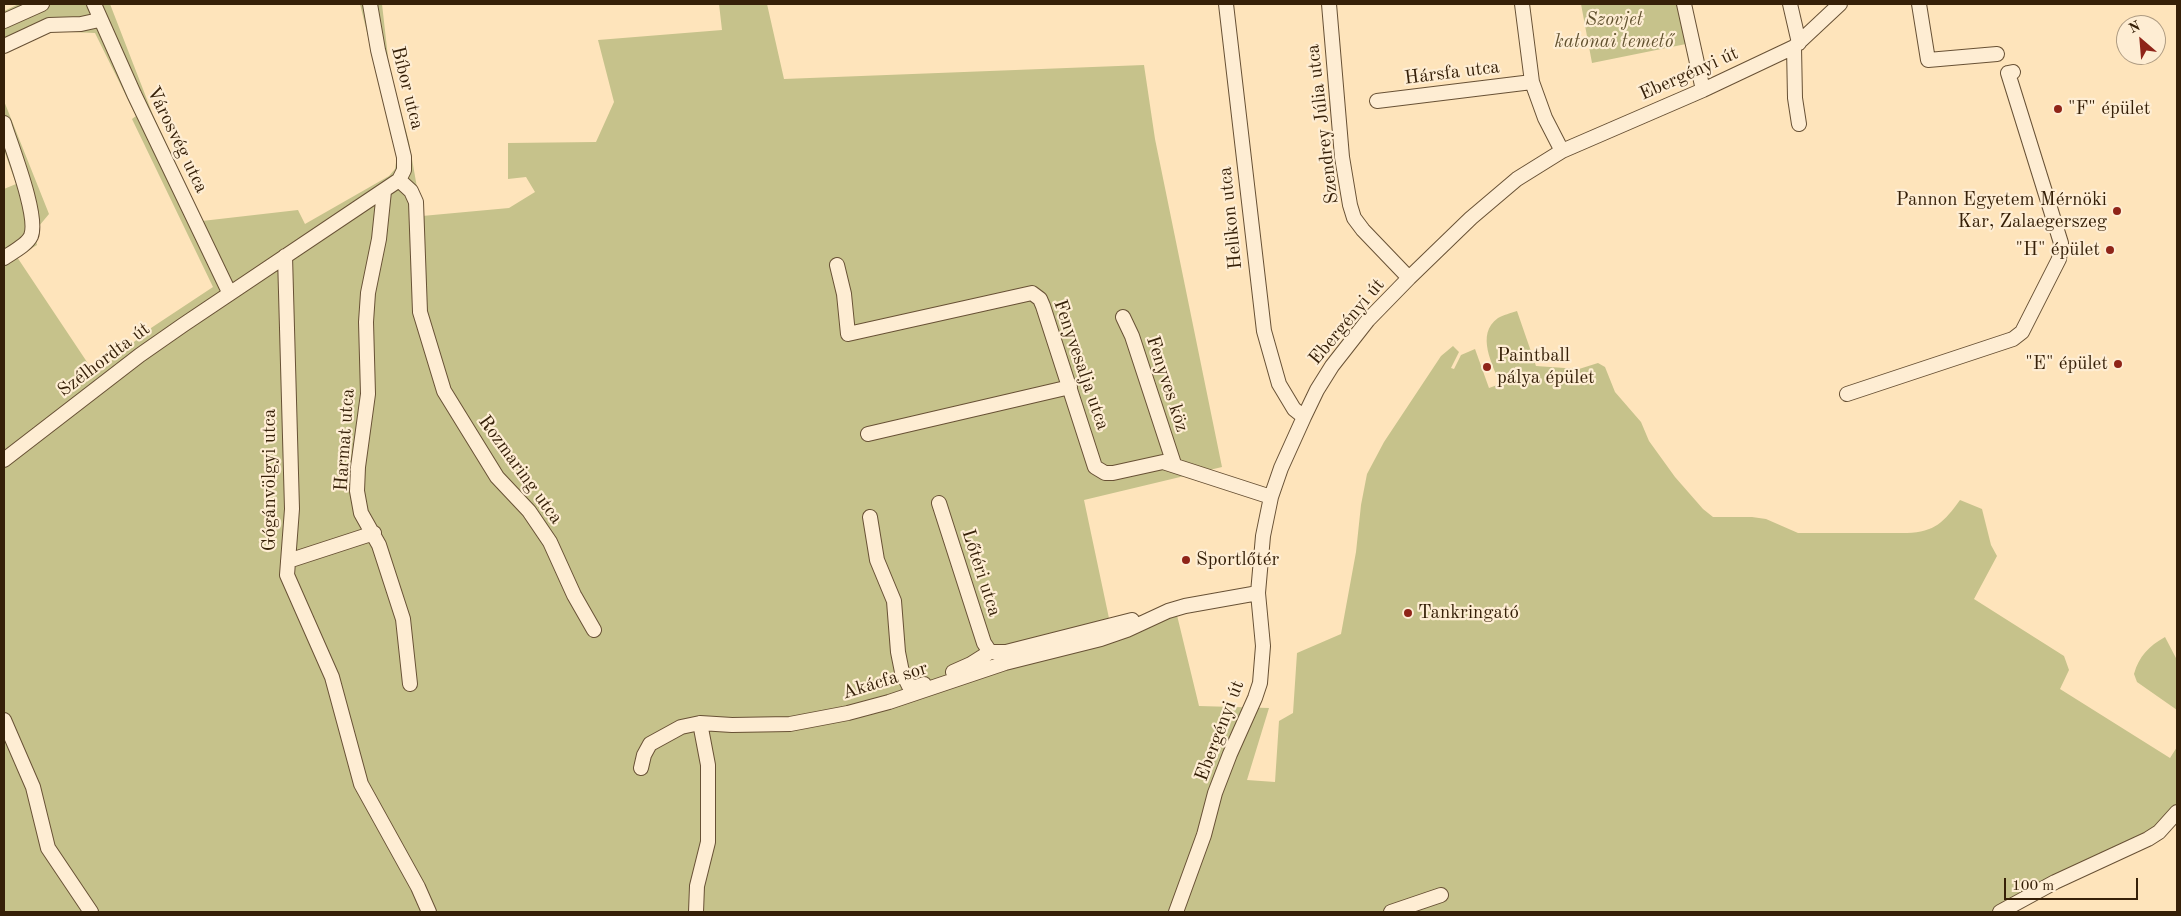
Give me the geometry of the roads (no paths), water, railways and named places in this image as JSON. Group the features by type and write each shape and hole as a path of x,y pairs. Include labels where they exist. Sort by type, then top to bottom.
{"street":[{"path":"4,21 42,4"},
{"name":"Városvég utca","path":"94,4 99,20 230,292"},
{"name":"Bíbor utca","path":"370,4 378,50 404,157 404,170 399,180"},
{"name":"Helikon utca","path":"1226,4 1264,331 1279,384 1294,409 1304,417"},
{"name":"Szendrey Júlia utca","path":"1329,4 1342,157 1350,205 1354,218 1363,230 1409,278"},
{"path":"1522,4 1532,82 1545,118 1562,151"},
{"path":"1684,4 1703,90"},
{"path":"1790,4 1796,45 1795,98 1799,124"},
{"name":"Ebergényi út","path":"1176,912 1204,835 1216,793 1260,683 1263,646 1258,593 1263,536 1271,497 1281,468 1317,390 1350,342 1368,320 1409,278 1495,197 1517,179 1562,151 1703,90 1796,45 1840,4"},
{"path":"1919,4 1928,60 1997,54"},
{"path":"4,46 48,25 81,24 99,20"},
{"path":"1847,394 2013,340 2022,332 2059,259 2060,243 2008,74 2013,72"},
{"name":"Hársfa utca","path":"1376,101 1532,82"},
{"path":"4,123 30,208 32,227 31,236 26,242 4,258"},
{"path":"230,292 399,180"},
{"name":"Rozmaring utca","path":"399,180 411,191 416,202 420,312 444,391 497,477 529,511 550,542 574,595 594,630"},
{"name":"Harmat utca","path":"384,191 379,239 368,293 366,322 368,394 357,486 361,513 374,533 403,619 410,684"},
{"name":"Gógánvölgyi utca","path":"285,256 292,509 287,575 332,677 361,784 418,887 429,912"},
{"name":"Fenyvesalja utca","path":"837,265 844,294 848,334 1032,293 1040,299 1070,387 1092,461 1100,470 1113,473 1156,463 1174,464 1271,497"},
{"name":"Szélhordta út","path":"4,460 140,355 230,292"},
{"name":"Fenyves köz","path":"1123,317 1132,336 1174,464"},
{"path":"868,434 1070,387"},
{"name":"Lőtéri utca","path":"939,503 984,643 990,652"},
{"path":"870,517 877,560 894,601 898,652 902,672 909,686 917,687 971,664 990,652 1006,652 1141,618 1150,620"},
{"path":"288,561 374,533"},
{"name":"Akácfa sor","path":"641,768 644,755 650,744 681,726 700,723 732,725 790,724 848,713 889,702 1004,663 1102,639 1168,611 1185,606 1258,593"},
{"path":"4,720 34,787 48,848 91,912"},
{"path":"696,912 697,886 708,842 708,764 700,723"},
{"path":"2000,912 2055,882 2148,839 2159,832 2177,812"},
{"path":"1391,912 1441,895"}],"place":[{"name":"\"F\" épület","path":"2058,109"},
{"name":"Pannon Egyetem Mérnöki Kar, Zalaegerszeg","path":"2117,211"},
{"name":"\"H\" épület","path":"2110,250"},
{"name":"\"E\" épület","path":"2118,364"},
{"name":"Paintball pálya épület","path":"1487,367"},
{"name":"Sportlőtér","path":"1186,560"},
{"name":"Tankringató","path":"1408,613"}],"park label":[{"name":"Szovjet katonai temető","path":"1614,31"}]}
